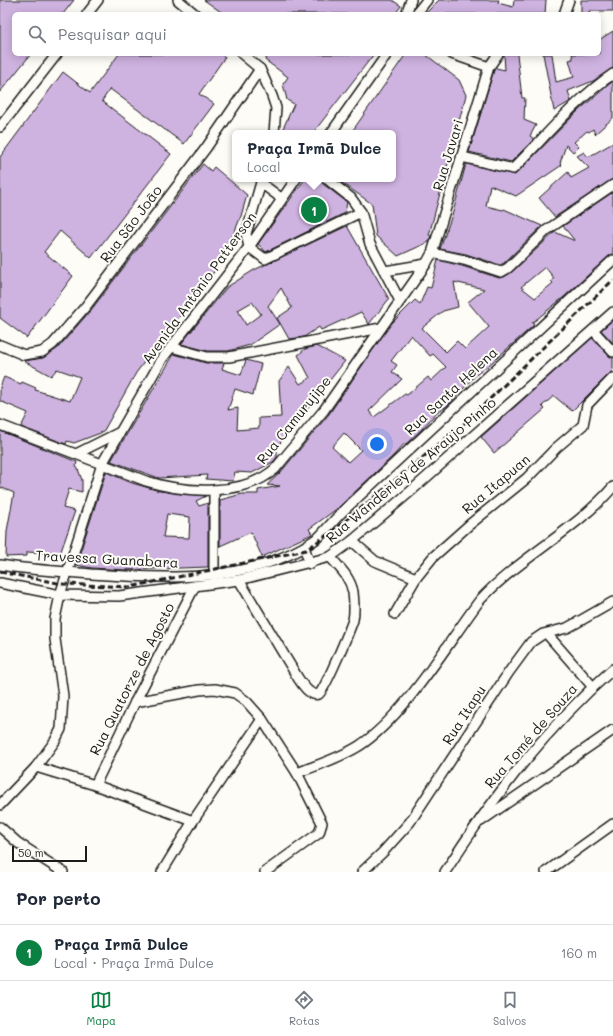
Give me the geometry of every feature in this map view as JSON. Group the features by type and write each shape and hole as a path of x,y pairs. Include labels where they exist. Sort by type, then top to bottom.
{"street":[{"path":"89,12 98,0"},
{"path":"178,0 193,12"},
{"path":"407,12 411,0"},
{"path":"418,12 427,0"},
{"path":"565,12 569,0"},
{"path":"0,127 54,56"},
{"path":"244,56 260,70 276,108 274,130"},
{"path":"333,130 386,56"},
{"path":"458,56 489,67"},
{"name":"Rua Javari","path":"400,301 432,253 489,67 497,56"},
{"name":"Rua São João","path":"0,345 24,355 42,352 53,344 86,306 201,154 260,70"},
{"path":"462,157 513,169 569,110 595,86 613,74"},
{"path":"261,182 246,234 248,247 265,259 361,212"},
{"path":"262,182 281,198"},
{"name":"Avenida Antônio Patterson","path":"0,805 36,768 61,730 63,696 55,639 55,620 60,595 102,464 154,372 171,347 248,247 294,182"},
{"path":"331,182 351,198 361,212 370,244 400,301"},
{"path":"432,253 475,262 490,270 501,272 508,268 547,230 613,185"},
{"name":"Rua Santa Helena","path":"304,547 319,537 341,513 613,260"},
{"path":"385,271 426,264"},
{"name":"Rua Camurujipe","path":"102,464 156,484 214,490 248,485 260,481 275,469 324,410 400,301"},
{"name":"Rua Wanderley de Araújo Pinho","path":"0,584 60,595 119,596 239,580 310,564 330,557 352,542 613,312"},
{"path":"171,347 207,357 229,357 268,351 381,328"},
{"path":"594,330 613,352"},
{"name":"Rua Itapuan","path":"396,614 416,578 433,557 527,478 556,448 583,425 587,405 613,378"},
{"path":"0,424 102,464"},
{"path":"76,454 120,432"},
{"path":"297,773 347,752 374,734 415,689 475,606 491,588 506,574 581,519 601,501 613,487"},
{"path":"214,490 214,574"},
{"path":"352,542 375,561 416,578"},
{"path":"304,547 310,564"},
{"name":"Travessa Guanabara","path":"0,565 67,572 148,577 214,574 275,561 304,547"},
{"path":"239,580 298,678 310,692 315,695 320,694 323,692 333,669 354,613 352,591 347,575 330,557"},
{"name":"Rua Quatorze de Agosto","path":"95,785 135,702 195,586"},
{"name":"Rua Itapu","path":"362,872 375,861 410,822 509,672 531,642 572,625 613,602"},
{"path":"548,634 593,686"},
{"name":"Rua Tomé de Souza","path":"445,872 475,825 506,782 593,686 613,669"},
{"path":"135,702 199,690 215,689 235,694 246,701 262,719 297,773 322,823 319,833 265,872"},
{"path":"162,872 193,821 262,719"},
{"path":"475,825 613,730"},
{"path":"36,768 95,785 193,821"},
{"path":"546,872 613,824"},
{"path":"0,827 18,843 59,871"}],"building":[{"path":"0,0 74,0 65,12 12,12 12,56 29,56 0,92"},
{"path":"204,0 392,0 401,6 396,12 221,12"},
{"path":"439,0 499,0 498,3 513,7 514,0 546,0 545,12 427,12"},
{"path":"581,0 613,0 613,11 581,12"},
{"path":"613,31 613,68 593,81 568,91 571,101 554,111 543,56 552,56 556,82 574,77 569,60 573,59 572,56 601,56 601,39"},
{"path":"118,56 225,57 199,94 214,104 184,144 110,89 102,101 171,154 91,258 60,231 44,252 73,276 27,338 0,318 0,157 63,72 90,93"},
{"path":"268,56 372,56 315,130 282,130 294,104 287,100 283,84 288,77 265,60"},
{"path":"405,56 428,56 459,80 466,95 429,235 431,236 429,242 398,256 376,236 372,204 341,182 396,182 396,130 353,130"},
{"path":"504,56 517,56 522,98 525,98 524,120 536,125 530,136 534,139 511,162 469,152 494,70 496,68 505,70"},
{"path":"613,81 613,118 595,134 593,129 589,132 587,131 574,142 579,147 573,152 566,145 560,163 562,165 516,196 490,185 486,206 504,209 542,226 504,263 500,265 466,254 440,249 453,212 466,164 515,175 578,111"},
{"path":"613,143 613,179 555,217 539,198 568,172 571,178 589,168 577,156 584,152 588,157"},
{"path":"203,164 211,171 214,167 247,195 241,216 232,238 221,254 215,270 194,303 192,302 169,329 136,373 103,432 74,443 67,441 66,444 21,427 28,413 0,401 0,387 4,377 21,384 22,382 36,388 35,390 70,401 80,377 57,369 51,376 24,361 43,358 57,349 91,310"},
{"path":"303,182 322,182 347,202 345,213 266,252 258,244"},
{"path":"613,192 613,254 532,323 534,325 477,374 447,406 437,412 422,429 406,444 405,443 338,508 309,529 312,534 262,557 251,532 220,546 220,500 242,494 258,494 258,490 280,486 267,485 280,473 329,414 390,325 415,300 420,304 427,287 431,288 438,260 499,278 504,277 512,272 555,232 575,241 563,226","holes":["545,267 554,278 551,281 553,283 535,298 521,287","454,282 484,289 468,302 489,327 465,349 457,341 446,352 422,328 443,311 458,307","411,335 430,356 433,354 446,367 431,381 428,377 407,395 405,394 374,417 369,411 402,379 392,372 397,365 391,361","344,433 361,450 348,462 332,447"]},
{"path":"347,226 389,299 369,324 361,312 321,330 319,327 304,337 289,339 277,318 292,308 281,288 268,306 280,324 250,345 228,351 208,351 181,344 227,287 254,270","holes":["252,302 261,314 246,325 238,310"]},
{"path":"613,320 613,343 601,330"},
{"path":"592,338 609,356 613,358 613,370 572,411 554,396 542,406 545,409 494,453 481,437"},
{"path":"317,346 345,361 277,447 277,457 273,462 252,473 235,472 233,481 206,479 207,475 159,478 111,461 174,354 206,363 224,363 222,369 241,375 246,360 261,364 253,395 235,389 228,410 238,408 237,430 259,428 259,418 281,417 279,381 289,367 300,384 310,378 298,355 305,349"},
{"path":"0,431 77,462 76,466 82,480 82,492 69,489 63,508 75,511 60,554 27,552 27,556 6,557 7,531 14,493 0,487"},
{"path":"106,472 132,483 160,491 206,496 196,501 199,506 208,503 208,567 125,570 92,568 76,565","holes":["167,514 190,517 189,538 163,537"]}],"railway":[{"path":"0,572 63,584 130,587 306,550 338,527 467,421 613,280"}],"place":[{"name":"Praça Irmã Dulce","path":"314,210"}]}
